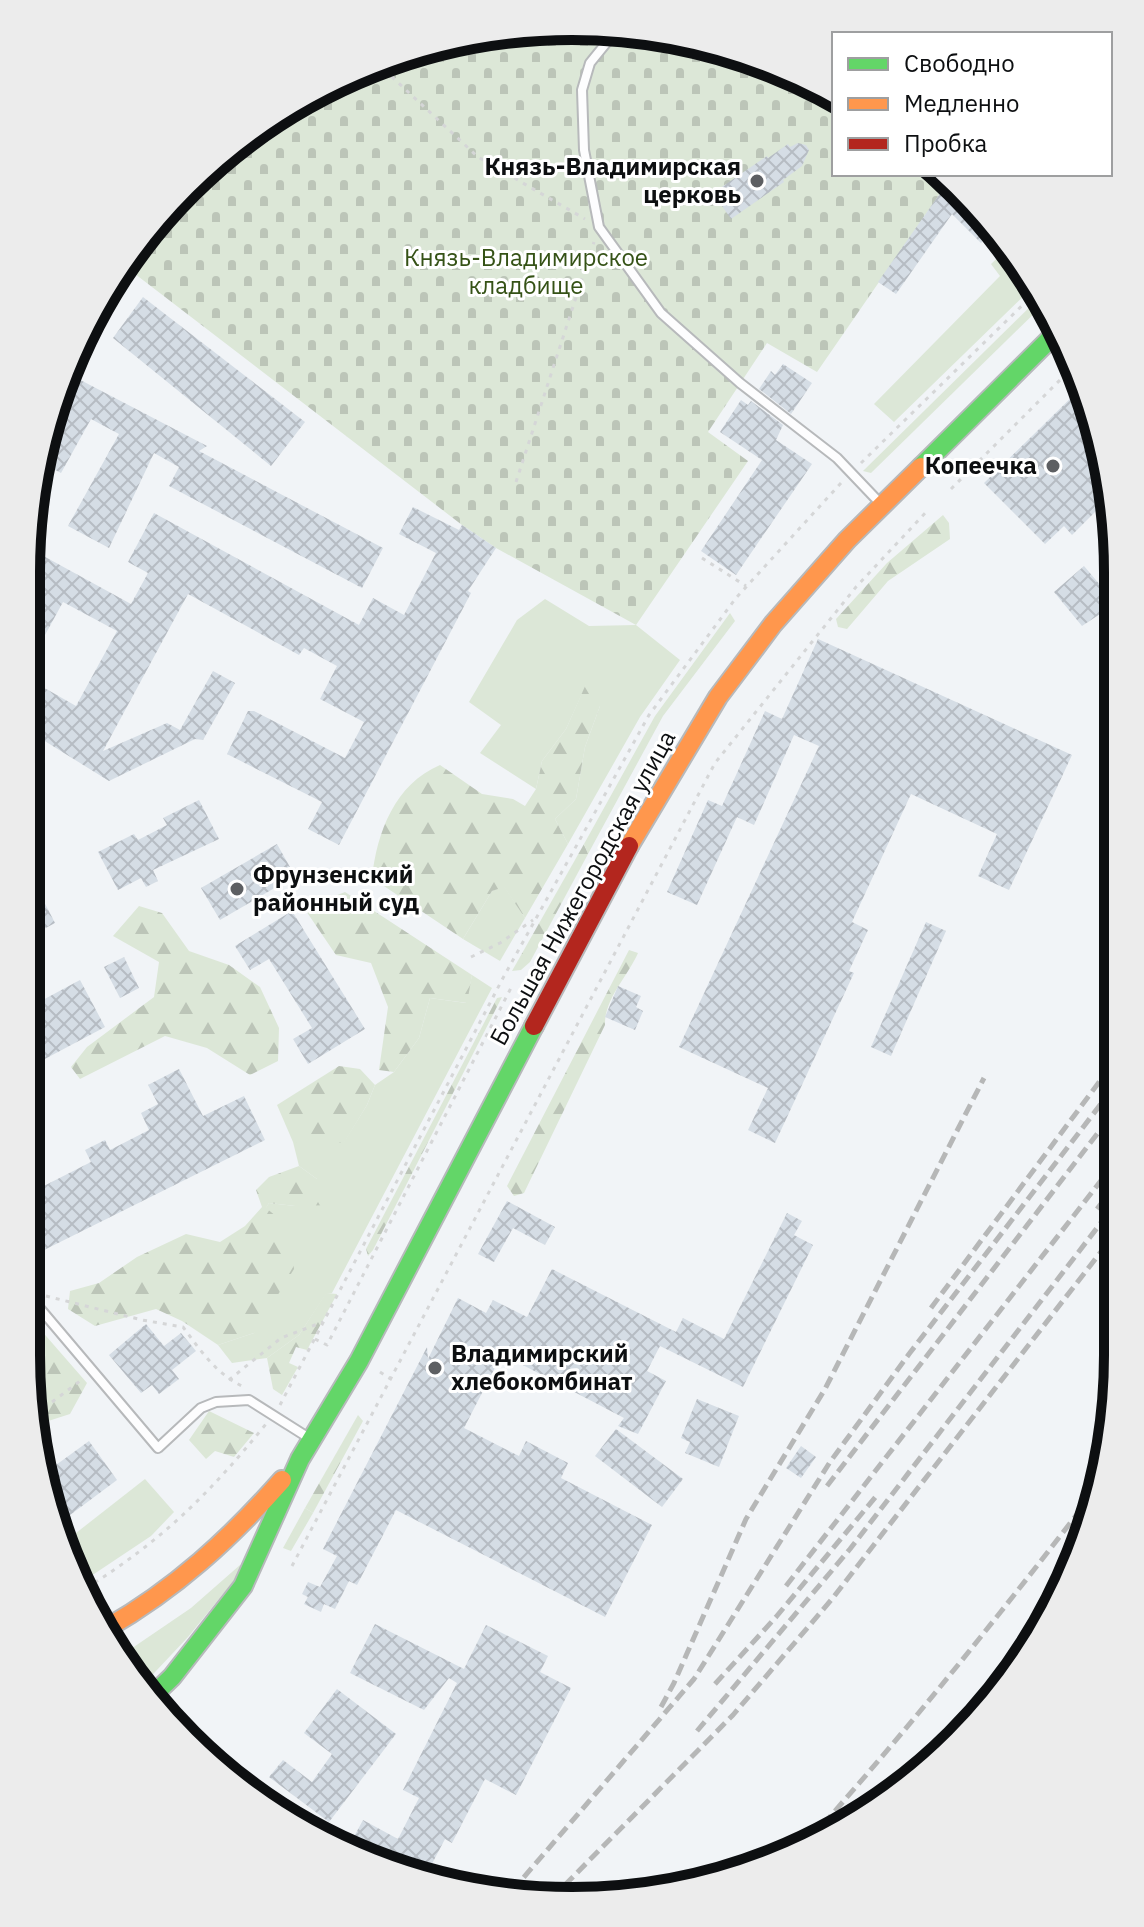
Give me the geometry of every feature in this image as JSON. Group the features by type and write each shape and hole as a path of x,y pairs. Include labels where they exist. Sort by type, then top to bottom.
{"main road":[{"name":"Большая Нижегородская улица","path":"159,1690 243,1586 300,1459 359,1361 637,830 710,710 773,624 881,505 1050,339"},
{"name":"Большая Нижегородская улица","path":"113,1624 192,1573 239,1529 300,1459"}],"lane":[{"path":"608,41 590,63 582,90 584,150 599,227 661,313 740,383 837,458 881,505"},
{"path":"40,1309 158,1448 201,1408 216,1402 249,1400 311,1439"}],"path":[{"path":"388,73 478,157 599,227 516,482"},
{"path":"951,489 1066,374"},
{"path":"292,1566 715,763 856,587 929,509"},
{"path":"702,558 746,586"},
{"path":"471,957 500,943 535,919"},
{"path":"315,1339 327,1345 513,984"},
{"path":"41,1295 183,1327 212,1366 229,1380 281,1338 324,1321"},
{"path":"40,1323 47,1317"},
{"path":"43,1408 92,1371"},
{"path":"380,1372 391,1379"},
{"path":"92,1584 153,1542 202,1500 274,1415"}],"green space":[{"name":"Князь-Владимирское кладбище","path":"537,41 607,41 676,50 776,80 832,108 832,176 927,176 942,190 817,372 767,343 708,432 748,461 636,625 496,548 133,272 172,221 196,196 221,172 276,130 368,80 434,58"},
{"path":"1000,256 1026,294 894,422 874,404 1000,276 991,264"},
{"path":"1032,305 1036,312 871,473 863,471"},
{"path":"943,515 949,523 950,539 888,581 847,629 838,627 836,619 887,563"},
{"path":"545,599 589,626 636,625 680,660 640,717 568,844 555,819 576,799 585,747 600,706 586,685 566,729 542,761 536,789 480,753 501,725 469,702 517,620"},
{"path":"730,613 735,621 663,716 588,854 584,844 655,716"},
{"path":"601,682 600,706 585,747 576,799 555,819 568,844 525,918 504,887 492,891 463,939 372,878 384,827 391,811 411,784 440,765 482,794 513,799 525,806 536,789 542,761 566,729 586,684"},
{"path":"584,844 588,854 530,962 521,970 512,971"},
{"path":"504,886 525,918 500,961 463,939 492,891"},
{"path":"345,892 472,975 467,1003 430,998 419,1038 394,1072 379,1070 388,1007 371,963 336,955 304,908"},
{"path":"139,906 162,913 189,951 229,965 260,987 279,1028 278,1061 250,1075 207,1048 165,1036 80,1079 71,1067 87,1047 154,997 159,962 113,936"},
{"path":"629,950 638,953 612,997 605,1025 524,1193 514,1196 507,1186"},
{"path":"472,975 492,988 332,1293 326,1294 299,1335 267,1358 232,1363 218,1345 254,1333 265,1209 269,1203 295,1206 317,1179 299,1166 293,1142 344,1142 367,1105 375,1085 394,1072 419,1038 430,998 466,1003"},
{"path":"502,997 368,1256 366,1249 497,998"},
{"path":"339,1066 360,1069 375,1085 344,1143 293,1142 277,1105"},
{"path":"299,1166 317,1179 331,1205 269,1203 266,1208 287,1225 294,1269 254,1333 218,1345 182,1321 156,1309 95,1326 68,1309 70,1291 99,1283 137,1257 186,1234 220,1242 245,1226 262,1207 256,1190 269,1177"},
{"path":"326,1293 337,1294 307,1350 296,1347 289,1363 298,1367 282,1395 273,1389 267,1358 299,1335"},
{"path":"40,1329 87,1383 70,1414 45,1422"},
{"path":"209,1411 254,1433 234,1457 215,1451 206,1459 189,1440"},
{"path":"358,1415 363,1421 313,1513 305,1508"},
{"path":"145,1479 174,1512 151,1536 89,1577 72,1536"},
{"path":"305,1508 313,1513 291,1551 283,1548"},
{"path":"240,1565 244,1568 188,1637 149,1678 129,1650 191,1608"}],"building":[{"name":"Князь-Владимирская церковь","path":"798,143 806,145 809,150 802,166 731,219 713,193 767,156 788,144 790,147"},
{"path":"942,190 986,238 981,243 952,214 896,294 878,282"},
{"path":"143,297 305,422 271,466 113,338"},
{"path":"783,364 812,383 791,414 759,389 771,371 775,375"},
{"path":"76,378 207,446 199,451 383,548 362,588 169,486 179,467 154,453 109,548 68,526 119,434 91,419 61,473 50,467"},
{"name":"Копеечка","path":"1074,395 1094,468 1100,507 1072,535 1064,526 1045,544 984,483"},
{"path":"741,400 748,405 751,401 783,425 776,440 812,464 736,575 701,551 762,460 720,432"},
{"path":"413,507 459,530 462,525 496,548 468,591 471,593 339,845 308,829 322,802 227,754 248,711 254,711 345,758 364,722 320,699 337,666 304,648 299,655 188,594 103,751 167,723 180,730 213,671 235,683 203,740 195,739 109,781 40,738 40,685 76,706 117,631 63,602 40,644 41,554 131,604 148,573 128,562 154,513 359,625 373,598 404,615 436,553 399,534"},
{"path":"1084,566 1104,590 1104,619 1100,614 1082,626 1054,592"},
{"path":"818,639 1072,755 1009,890 978,876 997,834 911,794 852,922 868,930 849,971 854,973 775,1143 748,1130 768,1088 679,1047 819,746 794,735 754,825 737,817 697,905 667,892 708,800 722,806 765,711 782,719"},
{"path":"199,800 219,839 153,870 158,881 146,887 141,878 118,890 98,852 134,834 138,840 167,825 163,818"},
{"path":"277,844 295,876 220,920 201,888"},
{"path":"40,894 55,923 40,931"},
{"path":"292,911 365,1029 308,1064 293,1039 312,1028 269,959 250,970 235,946"},
{"path":"926,922 946,931 891,1056 871,1047"},
{"path":"124,957 139,988 120,998 104,967"},
{"path":"80,980 105,1027 40,1062 40,1001"},
{"path":"618,986 641,996 636,1007 643,1011 635,1030 605,1017"},
{"path":"179,1069 203,1116 244,1096 265,1140 40,1252 40,1188 91,1162 85,1150 105,1140 110,1150 149,1130 141,1113 158,1104 148,1085"},
{"path":"507,1201 555,1227 545,1245 513,1228 494,1262 478,1254"},
{"path":"787,1213 802,1221 794,1235 813,1245 743,1387 660,1346 647,1371 666,1381 638,1434 618,1426 624,1418 502,1354 464,1428 519,1456 526,1441 568,1463 561,1478 652,1525 605,1617 396,1510 357,1585 349,1581 335,1609 324,1604 321,1612 304,1604 308,1597 302,1594 308,1582 320,1587 337,1556 323,1549 427,1347 428,1359 458,1298 486,1313 493,1300 527,1317 552,1269 676,1332 683,1318 724,1339"},
{"path":"146,1324 164,1346 181,1333 196,1351 172,1370 179,1379 159,1394 152,1385 141,1393 109,1355"},
{"path":"697,1399 739,1416 719,1467 685,1453 690,1442 681,1438"},
{"path":"616,1429 683,1479 662,1507 595,1456"},
{"path":"89,1441 117,1480 66,1518 52,1468"},
{"path":"801,1446 816,1457 801,1478 786,1468"},
{"path":"375,1624 464,1669 486,1625 548,1656 540,1672 571,1688 516,1795 485,1779 452,1843 445,1839 430,1868 352,1840 363,1820 398,1839 419,1798 403,1790 457,1683 449,1678 424,1710 350,1673"},
{"path":"337,1689 396,1734 329,1822 269,1777 283,1760 312,1782 332,1754 304,1733"}],"railway":[{"path":"931,1308 1104,1075"},
{"path":"661,1707 746,1519 825,1389 984,1078"},
{"path":"518,1884 694,1679 830,1462 1104,1100"},
{"path":"827,1486 1104,1125"},
{"path":"786,1586 1104,1177"},
{"path":"1097,1209 1104,1200"},
{"path":"697,1731 850,1549 1104,1219"},
{"path":"563,1887 733,1715 832,1599 1104,1248"},
{"path":"715,1684 776,1617 878,1494"},
{"path":"824,1823 958,1665 1081,1509"}],"traffic: fast":[{"path":"921,467 1050,339"},
{"path":"159,1690 243,1586 300,1459 359,1361 534,1026"}],"traffic: slow":[{"path":"629,846 718,697 773,624 847,540 921,467"},
{"path":"113,1624 179,1580 242,1523 282,1480"}],"traffic: jam":[{"path":"534,1026 629,846"}],"place":[{"name":"Князь-Владимирская церковь","path":"757,181"},
{"name":"Копеечка","path":"1053,466"},
{"name":"Фрунзенский районный суд","path":"237,889"},
{"name":"Владимирский хлебокомбинат","path":"435,1368"}]}
